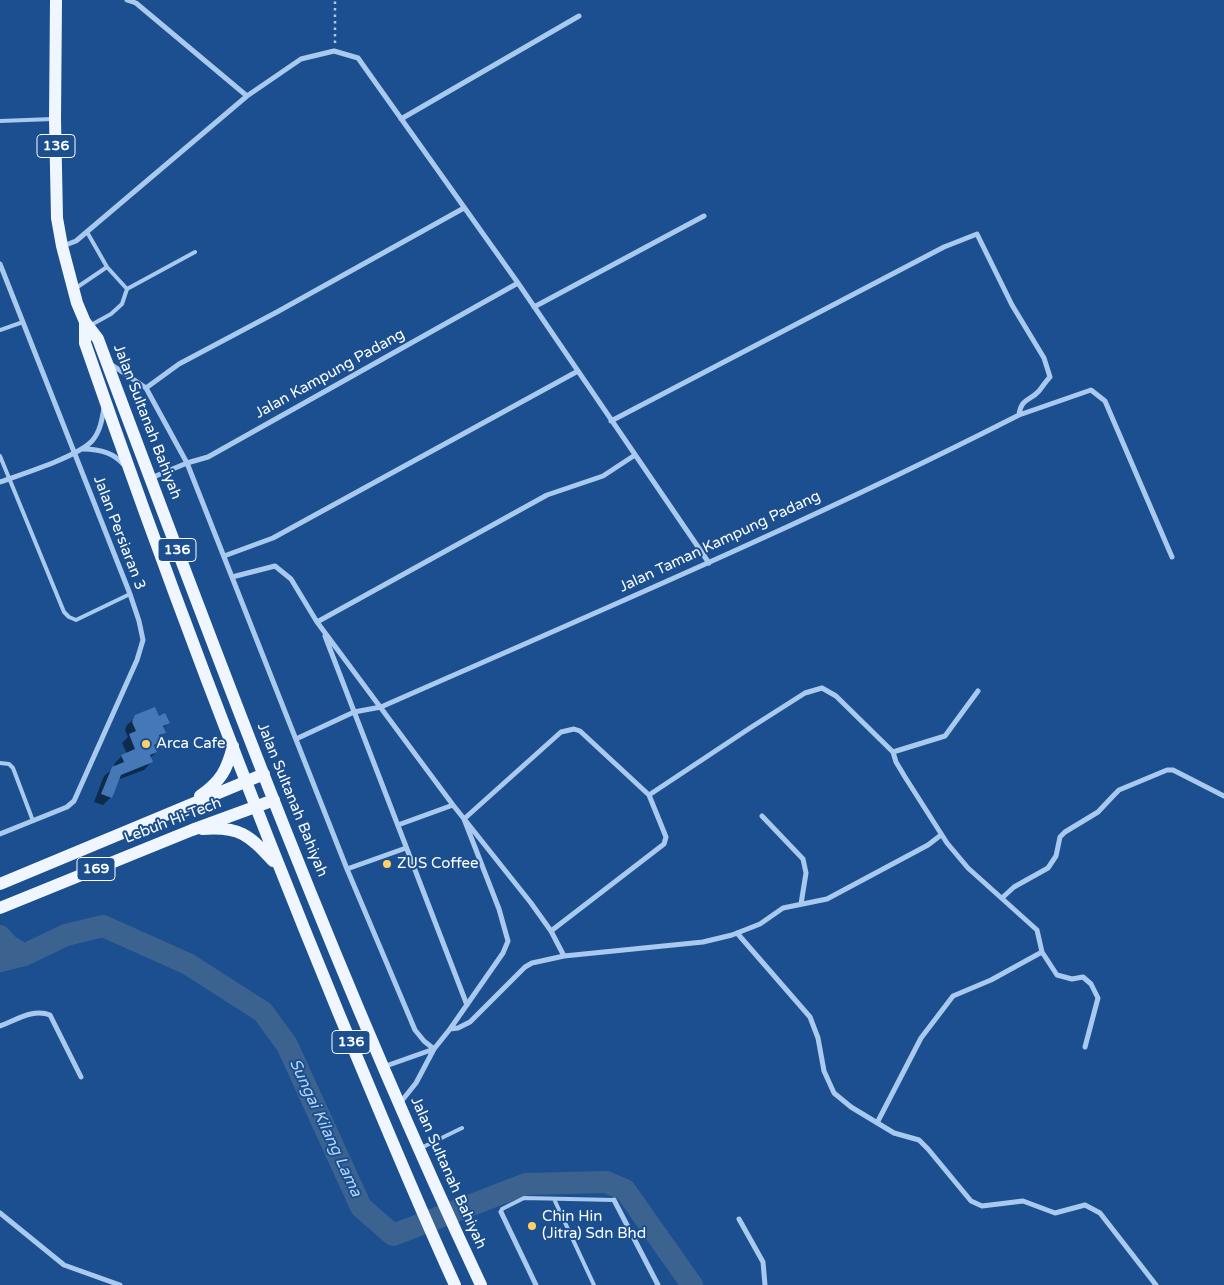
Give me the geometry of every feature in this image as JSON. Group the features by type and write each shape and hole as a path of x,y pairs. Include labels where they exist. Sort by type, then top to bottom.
{"main road":[{"name":"Jalan Sultanah Bahiyah","path":"56,0 55,119 57,218 73,290 86,324 98,339 203,619 383,1068 481,1285"},
{"name":"Jalan Sultanah Bahiyah","path":"86,324 85,343 105,401 278,866 424,1218 455,1285"},
{"path":"183,808 220,779 230,759 233,746"},
{"name":"Lebuh Hi-Tech","path":"0,884 264,774"},
{"name":"Lebuh Hi-Tech","path":"0,908 192,830 274,800"},
{"path":"192,830 209,829 246,834 278,866"}],"street":[{"path":"127,0 136,3 247,96"},
{"path":"401,119 579,16"},
{"path":"62,246 76,241 247,96 301,59 334,51 358,58 518,283 710,563"},
{"path":"146,388 179,364 464,208"},
{"path":"534,307 704,216"},
{"path":"611,421 944,247 977,234 1012,306 1044,358 1050,377 1038,392 1025,400 1020,406 1020,415"},
{"name":"Jalan Persiaran 3","path":"0,264 130,594 140,621 143,640 74,801 67,807 33,821"},
{"name":"Jalan Kampung Padang","path":"151,478 187,463 208,457 518,283"},
{"path":"106,360 146,388 187,463 346,869 415,1030 434,1049"},
{"path":"224,556 273,538 578,371"},
{"name":"Jalan Taman Kampung Padang","path":"296,738 354,712 380,707 710,563 1020,415 1090,390 1105,401 1172,557"},
{"path":"0,482 83,449 93,439 102,423 105,401"},
{"path":"83,449 96,449 113,456 120,460 131,474"},
{"path":"317,622 547,495 603,476 635,455"},
{"path":"232,577 275,566 291,579 323,631 453,805 551,930 564,956"},
{"path":"323,631 467,1005"},
{"path":"649,795 805,693 822,688 836,696 894,752 896,762 941,834 968,868 1037,930 1042,952 1057,975 1072,979 1083,977 1091,984 1098,998 1085,1047"},
{"path":"894,752 945,736 978,692"},
{"path":"464,818 558,734 574,729 580,731 649,795 666,841 551,930"},
{"path":"1002,898 1014,887 1048,868 1056,856 1060,837 1098,812 1119,790 1167,770 1173,770 1224,796"},
{"path":"398,825 453,805"},
{"path":"762,816 803,860 806,873 802,904"},
{"path":"399,1104 416,1083 434,1049 503,953 508,941 499,910 464,818"},
{"path":"0,834 33,821"},
{"path":"450,1029 458,1028 470,1022 525,967 532,963 564,956 703,942 737,933 760,924 783,908 827,899 928,845 941,834"},
{"path":"346,869 406,848"},
{"path":"737,933 810,1017 818,1038 824,1071 834,1093 851,1107 894,1133 919,1140 971,1202 982,1206 1023,1201 1055,1213 1085,1205 1100,1213 1156,1285"},
{"path":"876,1123 921,1038 953,996 991,980 1042,952"},
{"path":"0,1026 36,1012 44,1012 50,1015 80,1077"},
{"path":"383,1068 434,1049"},
{"path":"614,1200 658,1285"},
{"path":"501,1212 536,1285"},
{"path":"0,1213 64,1265 120,1285"},
{"path":"739,1219 763,1262 766,1285"}],"lane":[{"path":"0,121 55,119"},
{"path":"87,232 107,267 127,289"},
{"path":"86,324 111,314 122,304 127,289 195,252"},
{"path":"73,290 107,267"},
{"path":"0,330 23,322"},
{"path":"0,456 64,612 76,620 130,594"},
{"path":"0,763 9,764 13,768 33,821"},
{"path":"420,1148 462,1128"},
{"path":"501,1212 502,1209 524,1198 614,1200"},
{"path":"554,1199 594,1285"}],"path":[{"path":"334,51 335,0"}],"building":[{"name":"Arca Cafe","path":"155,707 159,716 165,713 170,723 163,726 166,733 159,735 161,742 154,745 157,752 150,755 153,762 121,775 112,798 101,794 112,767 124,762 121,755 135,749 129,734 136,731 132,722 135,715"}],"waterway":[{"name":"Sungai Kilang Lama","path":"0,961 24,955 66,935 103,926 188,964 263,1012 287,1045 361,1207 393,1235 526,1184 606,1182 625,1190 692,1285"},
{"name":"Sungai Kilang Lama","path":"0,936 9,946 24,955"}],"place":[{"name":"Arca Cafe","path":"146,744"},
{"name":"ZUS Coffee","path":"387,864"},
{"name":"Chin Hin (Jitra) Sdn Bhd","path":"532,1226"}]}
